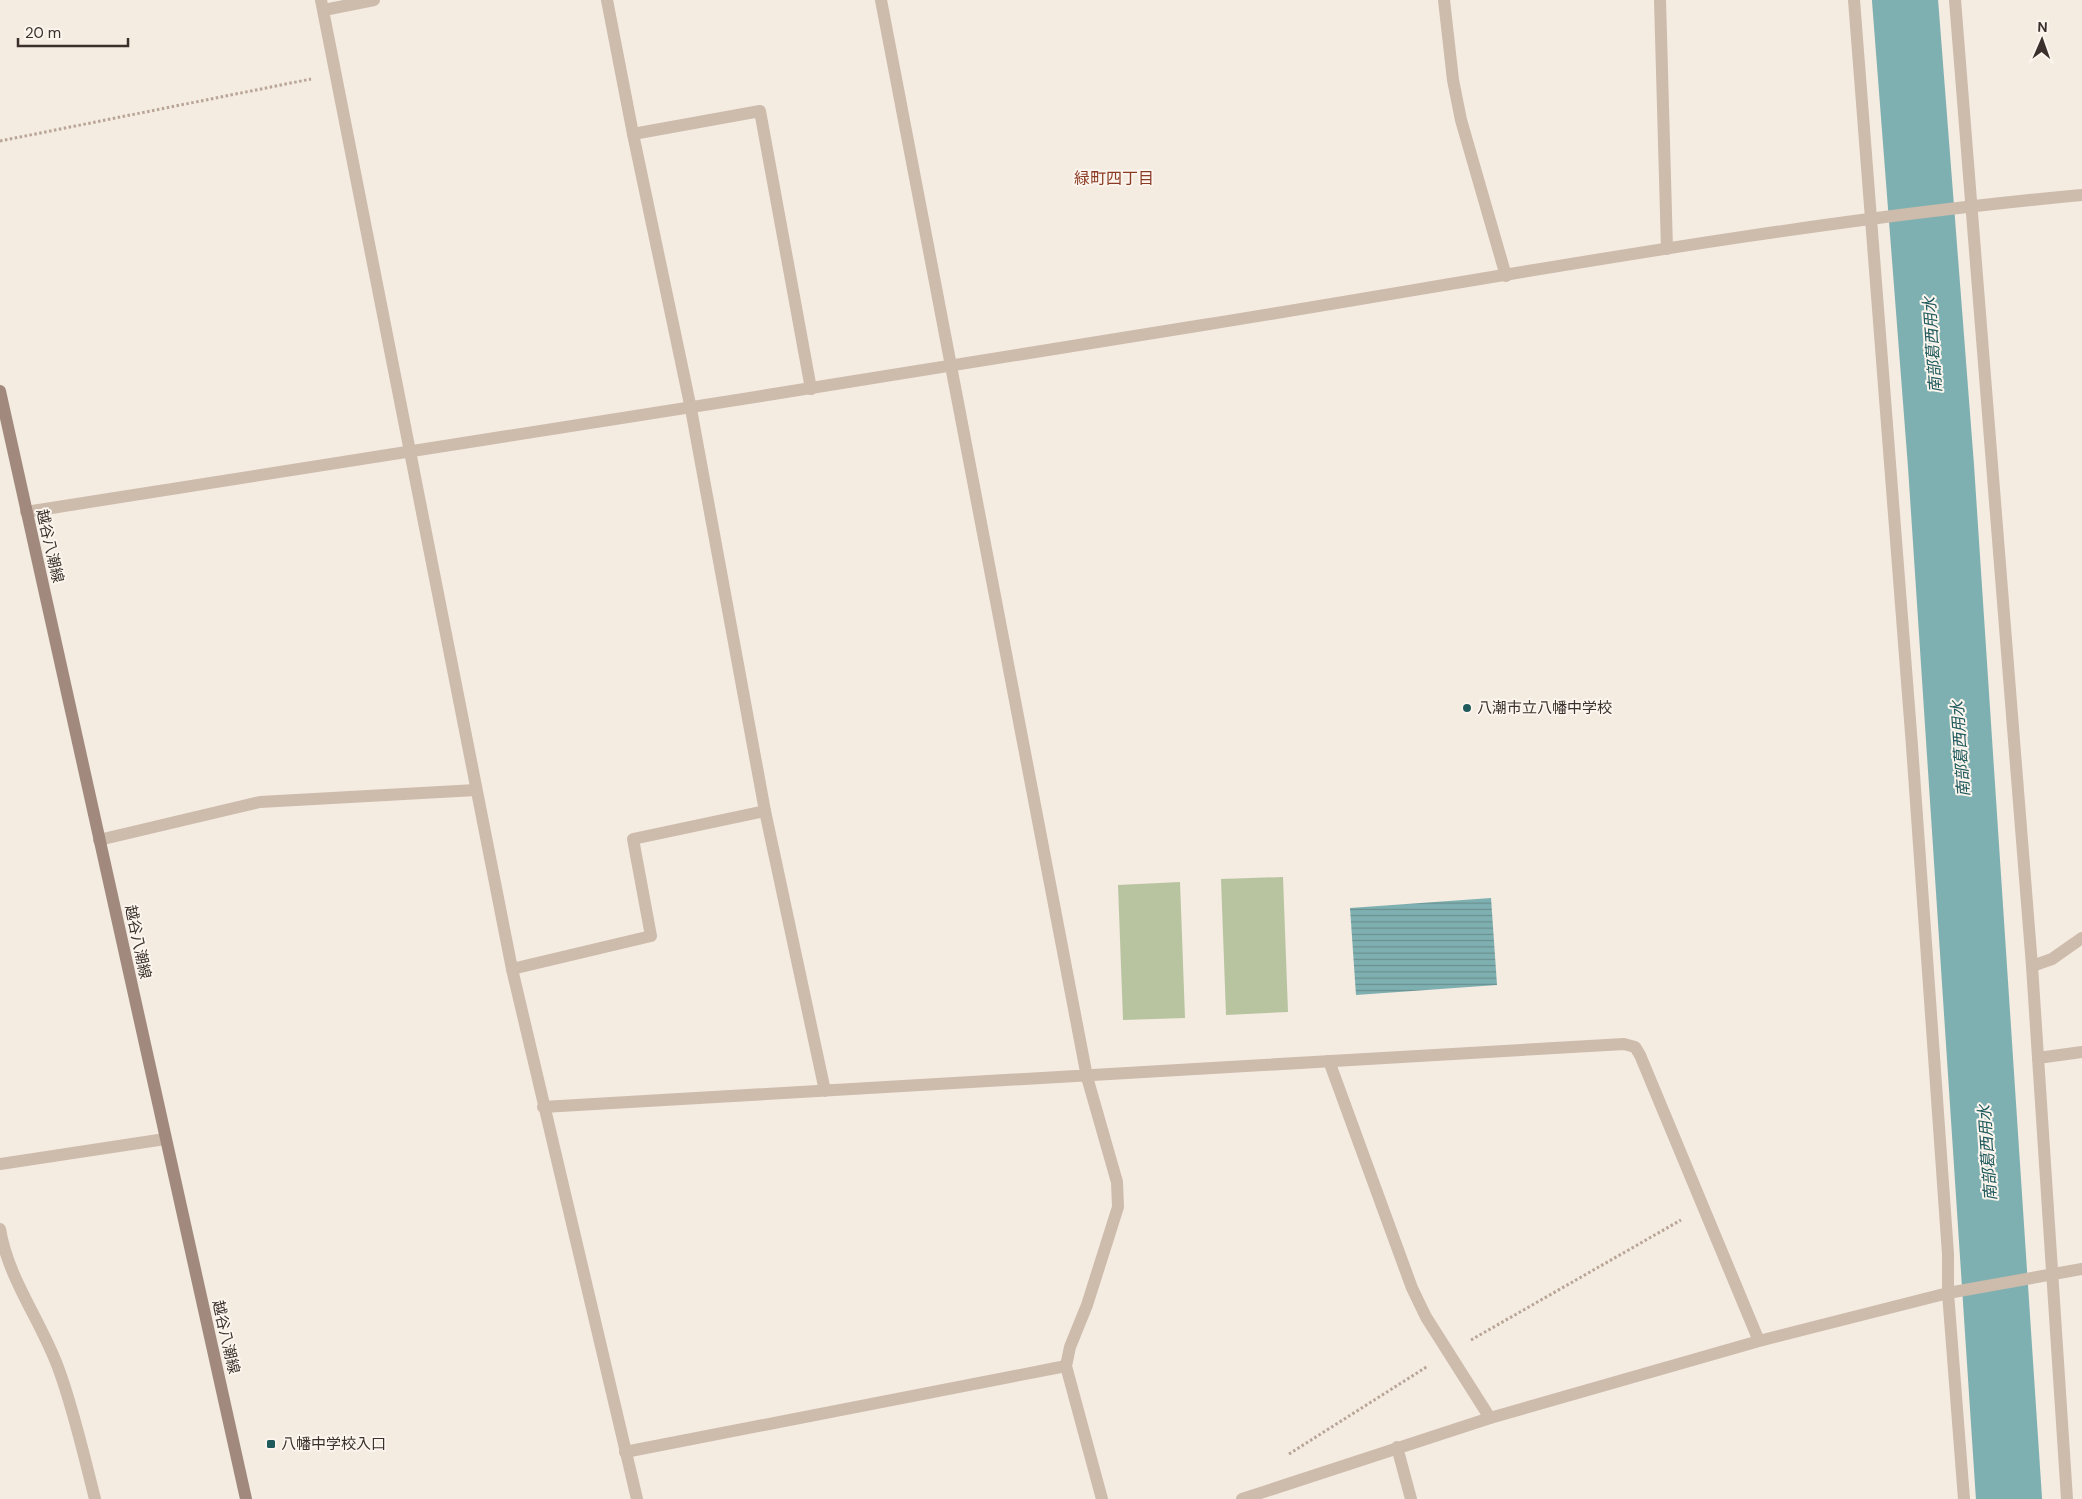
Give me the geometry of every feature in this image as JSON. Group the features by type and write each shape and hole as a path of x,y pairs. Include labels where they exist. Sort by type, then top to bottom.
{"main road":[{"name":"越谷八潮線","path":"0,391 246,1499"}],"street":[{"path":"374,0 322,5 512,970 637,1499"},
{"path":"607,0 691,409 765,811 825,1091"},
{"path":"881,0 1087,1077 1118,1182 1118,1207 1087,1305 1070,1347 1066,1366 1102,1499"},
{"path":"1444,0 1452,80 1461,120 1506,276"},
{"path":"1660,0 1667,249"},
{"path":"1854,0 1912,746 1948,1244 1948,1293 1964,1499"},
{"path":"1955,0 2032,966 2049,1226 2054,1274 2067,1499"},
{"path":"633,134 760,111 811,389"},
{"path":"26,512 410,451 691,409 1667,249 1972,205 2082,195"},
{"path":"99,840 260,802 476,790"},
{"path":"512,970 651,936 633,840 765,811"},
{"path":"2032,966 2052,959 2082,938"},
{"path":"543,1107 1087,1077 1624,1044 1635,1047 1758,1341"},
{"path":"2038,1058 2082,1052"},
{"path":"1329,1061 1412,1288 1448,1353 1490,1418"},
{"path":"0,1164 165,1139"},
{"path":"0,1229 2,1244 14,1275 59,1369 95,1499"},
{"path":"1242,1499 1490,1418 1758,1341 1948,1293 2082,1269"},
{"path":"625,1452 1066,1366"},
{"path":"1397,1447 1411,1499"}],"path":[{"path":"0,141 336,74"},
{"path":"1287,1456 1448,1353 1702,1206"}],"green space":[{"path":"1283,877 1288,1012 1226,1015 1221,879"},
{"path":"1180,882 1185,1018 1123,1020 1118,885"}],"water":[{"path":"1491,898 1497,985 1356,995 1350,908"}],"waterway":[{"name":"南部葛西用水","path":"1905,0 1941,466 2009,1499"}],"place":[{"name":"八潮市立八幡中学校","path":"1467,708"},
{"name":"八幡中学校入口","path":"271,1444"}],"district":[{"name":"緑町四丁目","path":"1114,178"}]}
